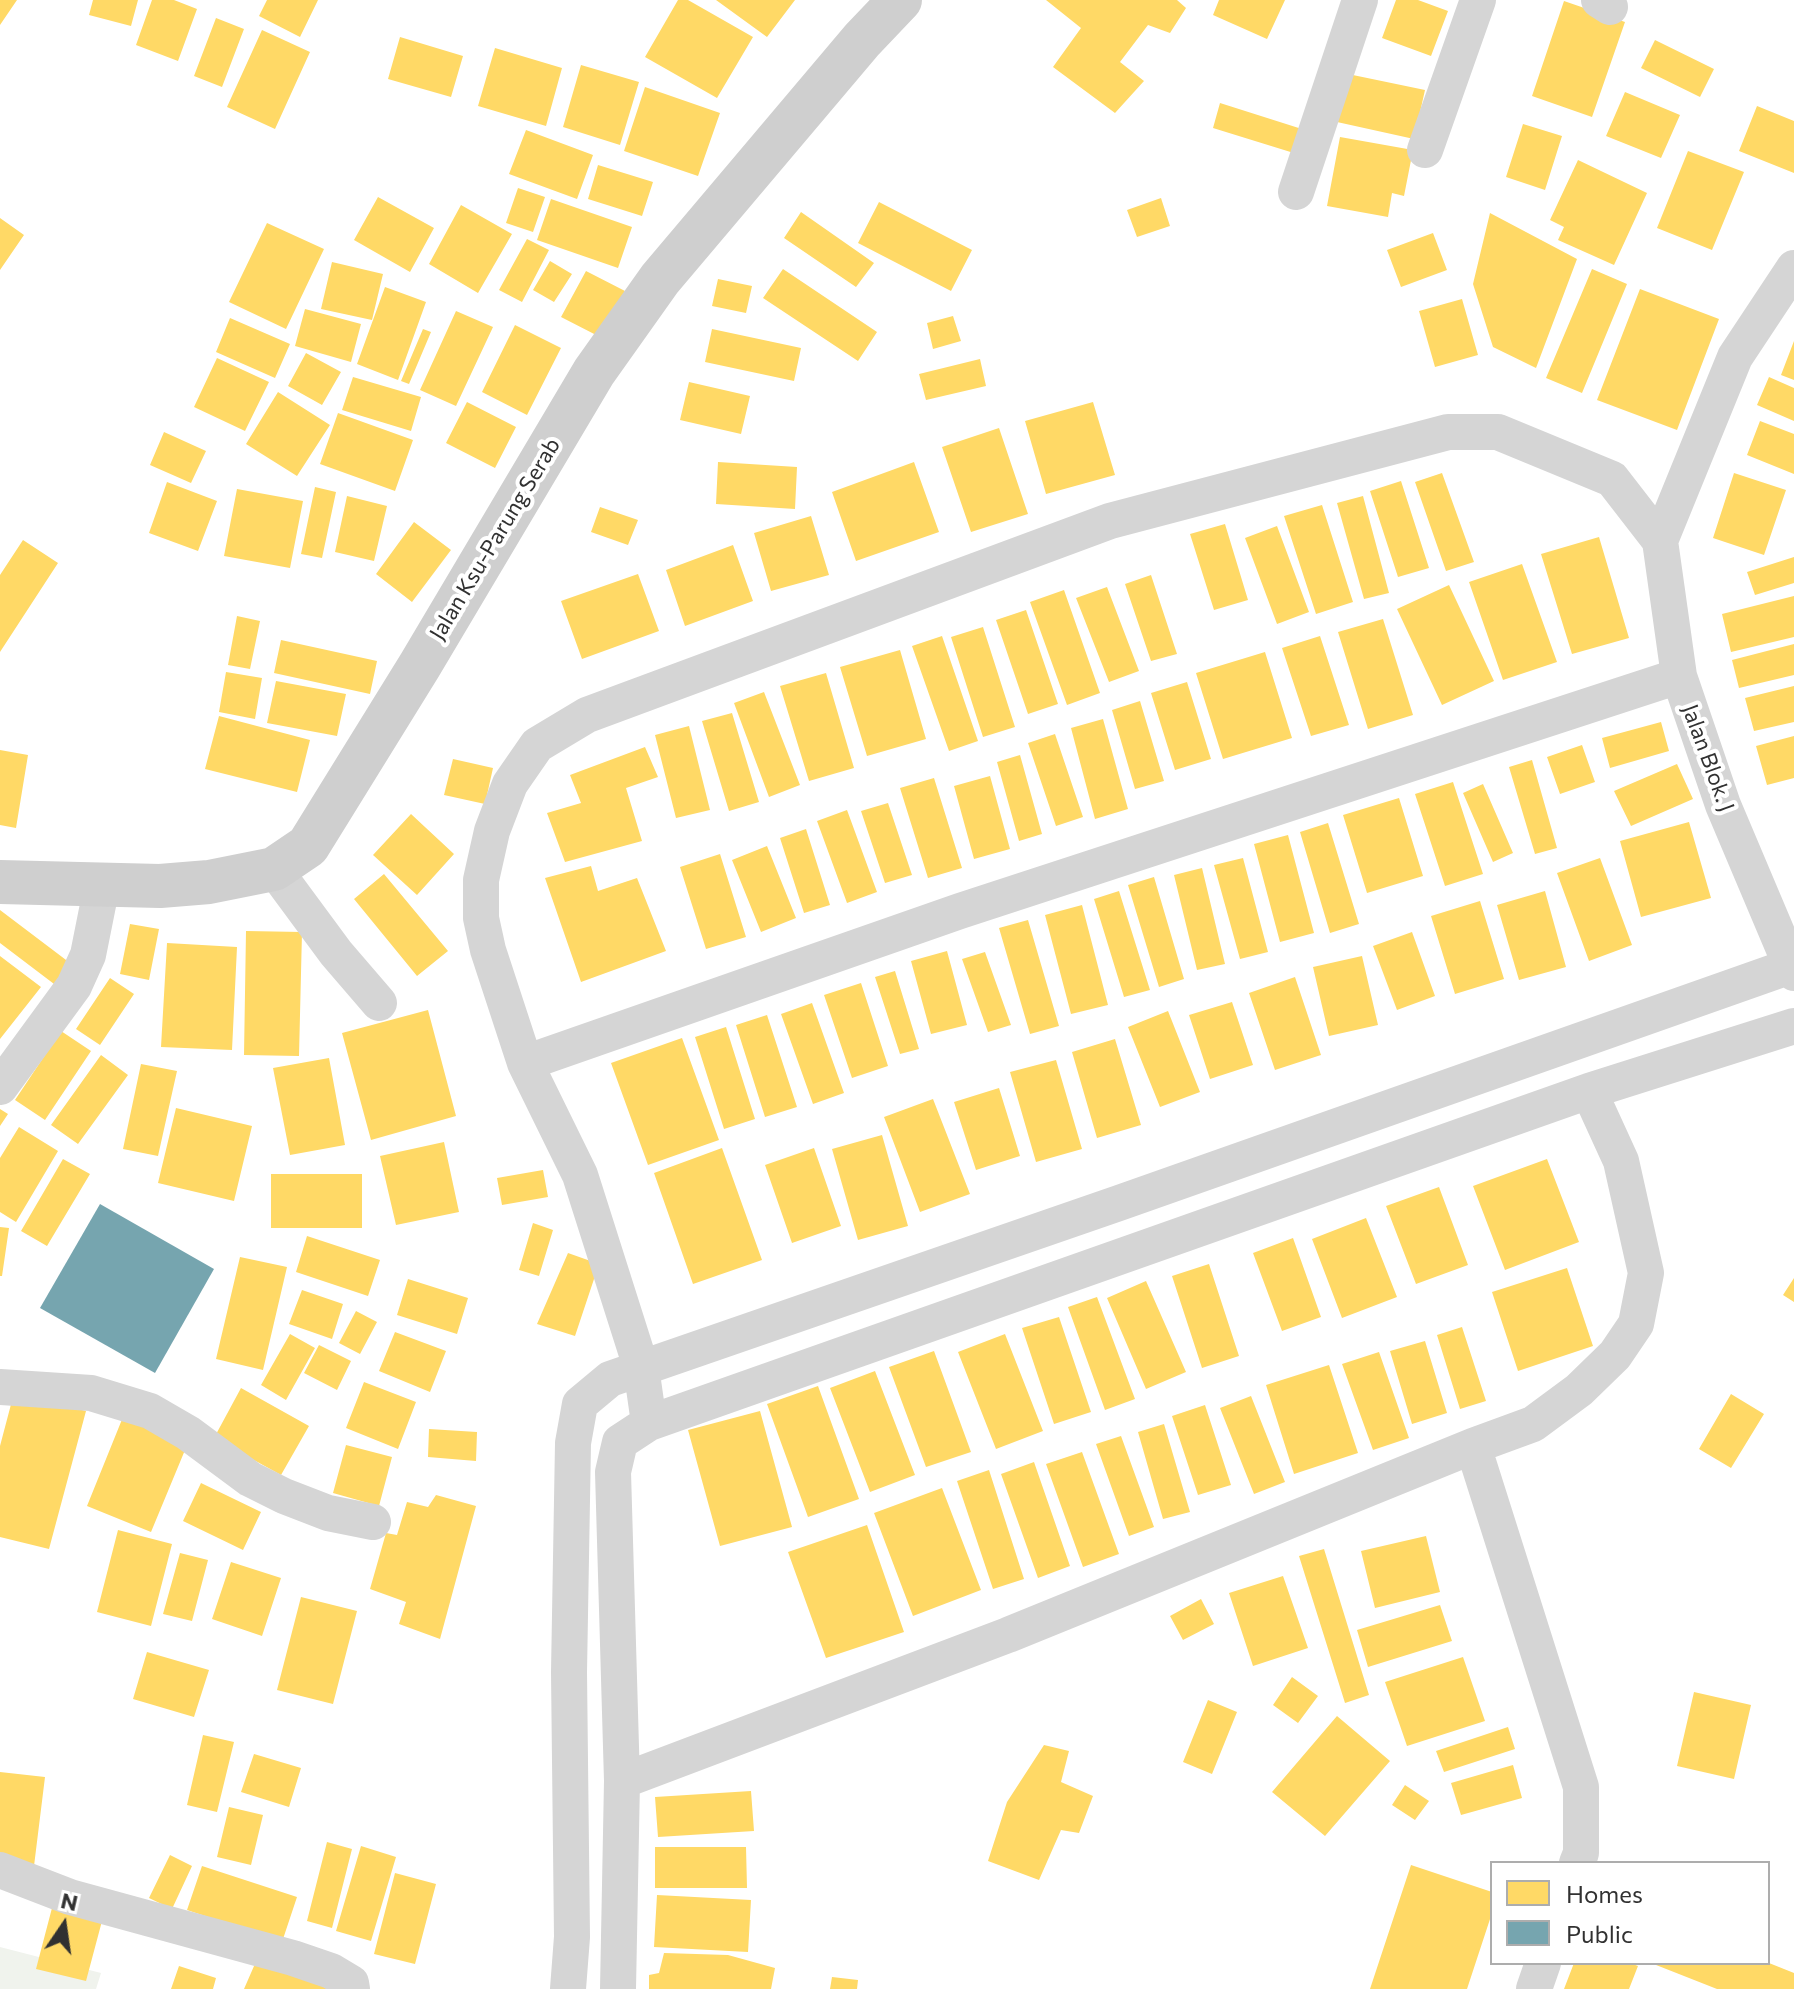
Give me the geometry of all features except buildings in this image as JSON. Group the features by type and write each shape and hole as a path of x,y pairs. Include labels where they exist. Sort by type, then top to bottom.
{"street":[{"name":"Jalan Ksu-Parung Serab","path":"0,882 160,886 209,882 274,869 308,846 594,372 660,279 862,40 900,0"},
{"path":"1296,192 1360,0"},
{"path":"1425,150 1478,0"},
{"path":"1660,541 1735,357 1794,268"},
{"path":"649,1423 641,1367 580,1175 525,1063 488,950 481,918 481,880 492,831 510,784 537,745 587,715 1110,521 1448,432 1498,432 1612,479 1660,541"},
{"name":"Jalan Blok. J","path":"1660,541 1679,676 1723,805 1793,968"},
{"path":"525,1063 960,911 1679,676"},
{"path":"274,869 336,953 379,1003"},
{"path":"0,1087 74,986 88,955 102,885"},
{"path":"568,1989 572,1937 569,1672 573,1443 580,1404 610,1379 641,1367 1793,968"},
{"path":"618,1989 622,1781 613,1472 620,1442 649,1423 1589,1091 1794,1026"},
{"path":"622,1781 1008,1635 1533,1424 1588,1381 1615,1355 1636,1324 1646,1273 1621,1161 1589,1091"},
{"path":"0,1387 91,1393 150,1411 188,1433 250,1479 284,1496 328,1513 373,1522"},
{"path":"573,1443 613,1472"},
{"path":"1473,1446 1581,1787 1581,1853 1578,1861"},
{"path":"0,1870 70,1897 306,1962 331,1971 351,1983 352,1989"},
{"path":"1534,1989 1542,1965"}],"shaded area":[{"path":"0,1947 101,1973 96,1989 0,1989"}]}
